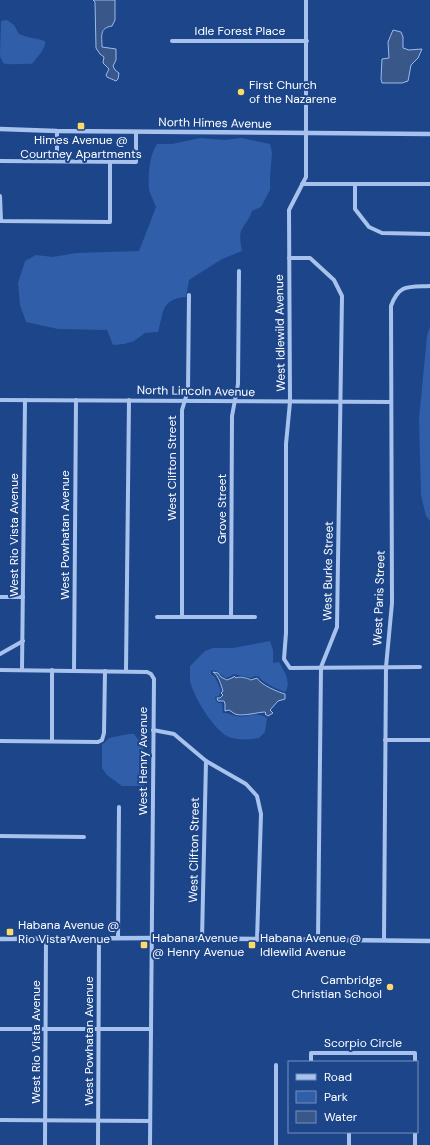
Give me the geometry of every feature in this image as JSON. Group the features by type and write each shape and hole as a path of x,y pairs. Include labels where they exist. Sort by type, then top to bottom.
{"street":[{"name":"West Idlewild Avenue","path":"306,0 306,177 289,210 290,402 286,444 286,633 284,659 290,668 321,667"},
{"name":"Idle Forest Place","path":"172,41 307,41"},
{"name":"North Himes Avenue","path":"0,129 306,134 430,134"},
{"path":"57,131 57,161"},
{"path":"0,161 136,162 136,132"},
{"path":"0,196 0,221 110,222 110,162"},
{"path":"302,184 430,184"},
{"path":"356,184 355,209 368,227 382,233 430,234"},
{"name":"West Burke Street","path":"289,258 310,258 334,280 342,296 337,627 321,667 318,940"},
{"name":"Grove Street","path":"231,617 232,416 238,384 238,271"},
{"name":"West Paris Street","path":"384,940 386,667 392,603 391,306 395,296 402,288 430,286"},
{"name":"West Clifton Street","path":"182,617 182,410 188,390 189,295"},
{"name":"North Lincoln Avenue","path":"0,400 391,402"},
{"name":"West Rio Vista Avenue","path":"22,670 25,400"},
{"name":"West Powhatan Avenue","path":"74,670 76,400"},
{"path":"0,670 126,671 129,400"},
{"path":"0,597 23,597"},
{"path":"157,617 254,617"},
{"path":"0,654 23,641"},
{"path":"321,667 420,667"},
{"path":"52,670 52,741"},
{"path":"0,741 98,742 102,740 104,733 105,671"},
{"name":"West Henry Avenue","path":"126,671 147,672 154,678 150,1145"},
{"path":"153,730 174,734 206,760 246,784 257,796 261,814 257,940"},
{"path":"385,740 430,740"},
{"name":"West Clifton Street","path":"202,940 206,760"},
{"path":"118,938 119,807"},
{"path":"0,836 84,837"},
{"name":"West Rio Vista Avenue","path":"45,1145 46,938"},
{"name":"West Powhatan Avenue","path":"98,1145 99,938"},
{"path":"0,939 152,938 202,940 430,941"},
{"path":"0,1029 151,1029"},
{"name":"Scorpio Circle","path":"311,1061 311,1053 415,1053 415,1061"},
{"path":"276,1065 276,1145"},
{"path":"0,1120 150,1121"},
{"path":"349,1133 349,1145"},
{"path":"415,1133 415,1145"}],"green space":[{"path":"7,20 14,25 19,34 45,41 43,50 32,64 3,63 0,56 1,21"},
{"path":"200,138 225,140 241,138 270,144 272,153 270,190 261,207 252,211 240,233 242,251 222,259 189,280 186,297 178,298 172,301 164,308 158,332 145,333 134,341 113,345 107,330 58,329 26,322 20,305 18,283 25,261 36,255 53,257 76,253 139,251 156,207 149,184 149,172 154,149 157,144 172,144"},
{"path":"430,326 430,521 426,516 421,495 419,419 427,336"},
{"path":"270,641 273,650 273,663 279,662 287,680 288,684 285,692 260,679 258,676 251,678 234,674 227,678 213,670 211,671 211,674 215,677 221,691 219,696 215,697 218,703 222,703 223,713 241,717 258,715 267,718 265,732 259,738 242,740 229,737 214,725 199,702 190,681 190,666 205,651 213,648 233,648"},
{"path":"134,734 143,746 145,770 144,786 122,786 107,775 102,768 102,745 109,738"}],"water":[{"path":"93,0 115,0 115,20 112,26 105,29 102,33 102,47 116,49 116,60 113,66 119,73 116,81 107,77 106,75 109,69 103,63 104,57 96,48 95,2"},
{"path":"393,30 401,32 403,37 403,48 409,50 422,49 418,58 411,65 408,81 402,83 382,83 382,59 389,58 388,42"},
{"path":"213,672 218,673 221,677 227,680 234,676 236,678 239,677 251,680 257,678 266,686 285,694 285,699 278,701 270,710 273,713 268,716 265,712 238,715 229,710 225,711 224,701 218,701 217,698 220,698 223,695 221,693 223,691 221,683"}],"place":[{"name":"First Church of the Nazarene","path":"241,92"},
{"name":"Himes Avenue @ Courtney Apartments","path":"81,126"},
{"name":"Habana Avenue @ Rio Vista Avenue","path":"10,932"},
{"name":"Habana Avenue @ Henry Avenue","path":"144,945"},
{"name":"Habana Avenue @ Idlewild Avenue","path":"252,945"},
{"name":"Cambridge Christian School","path":"390,987"}]}
